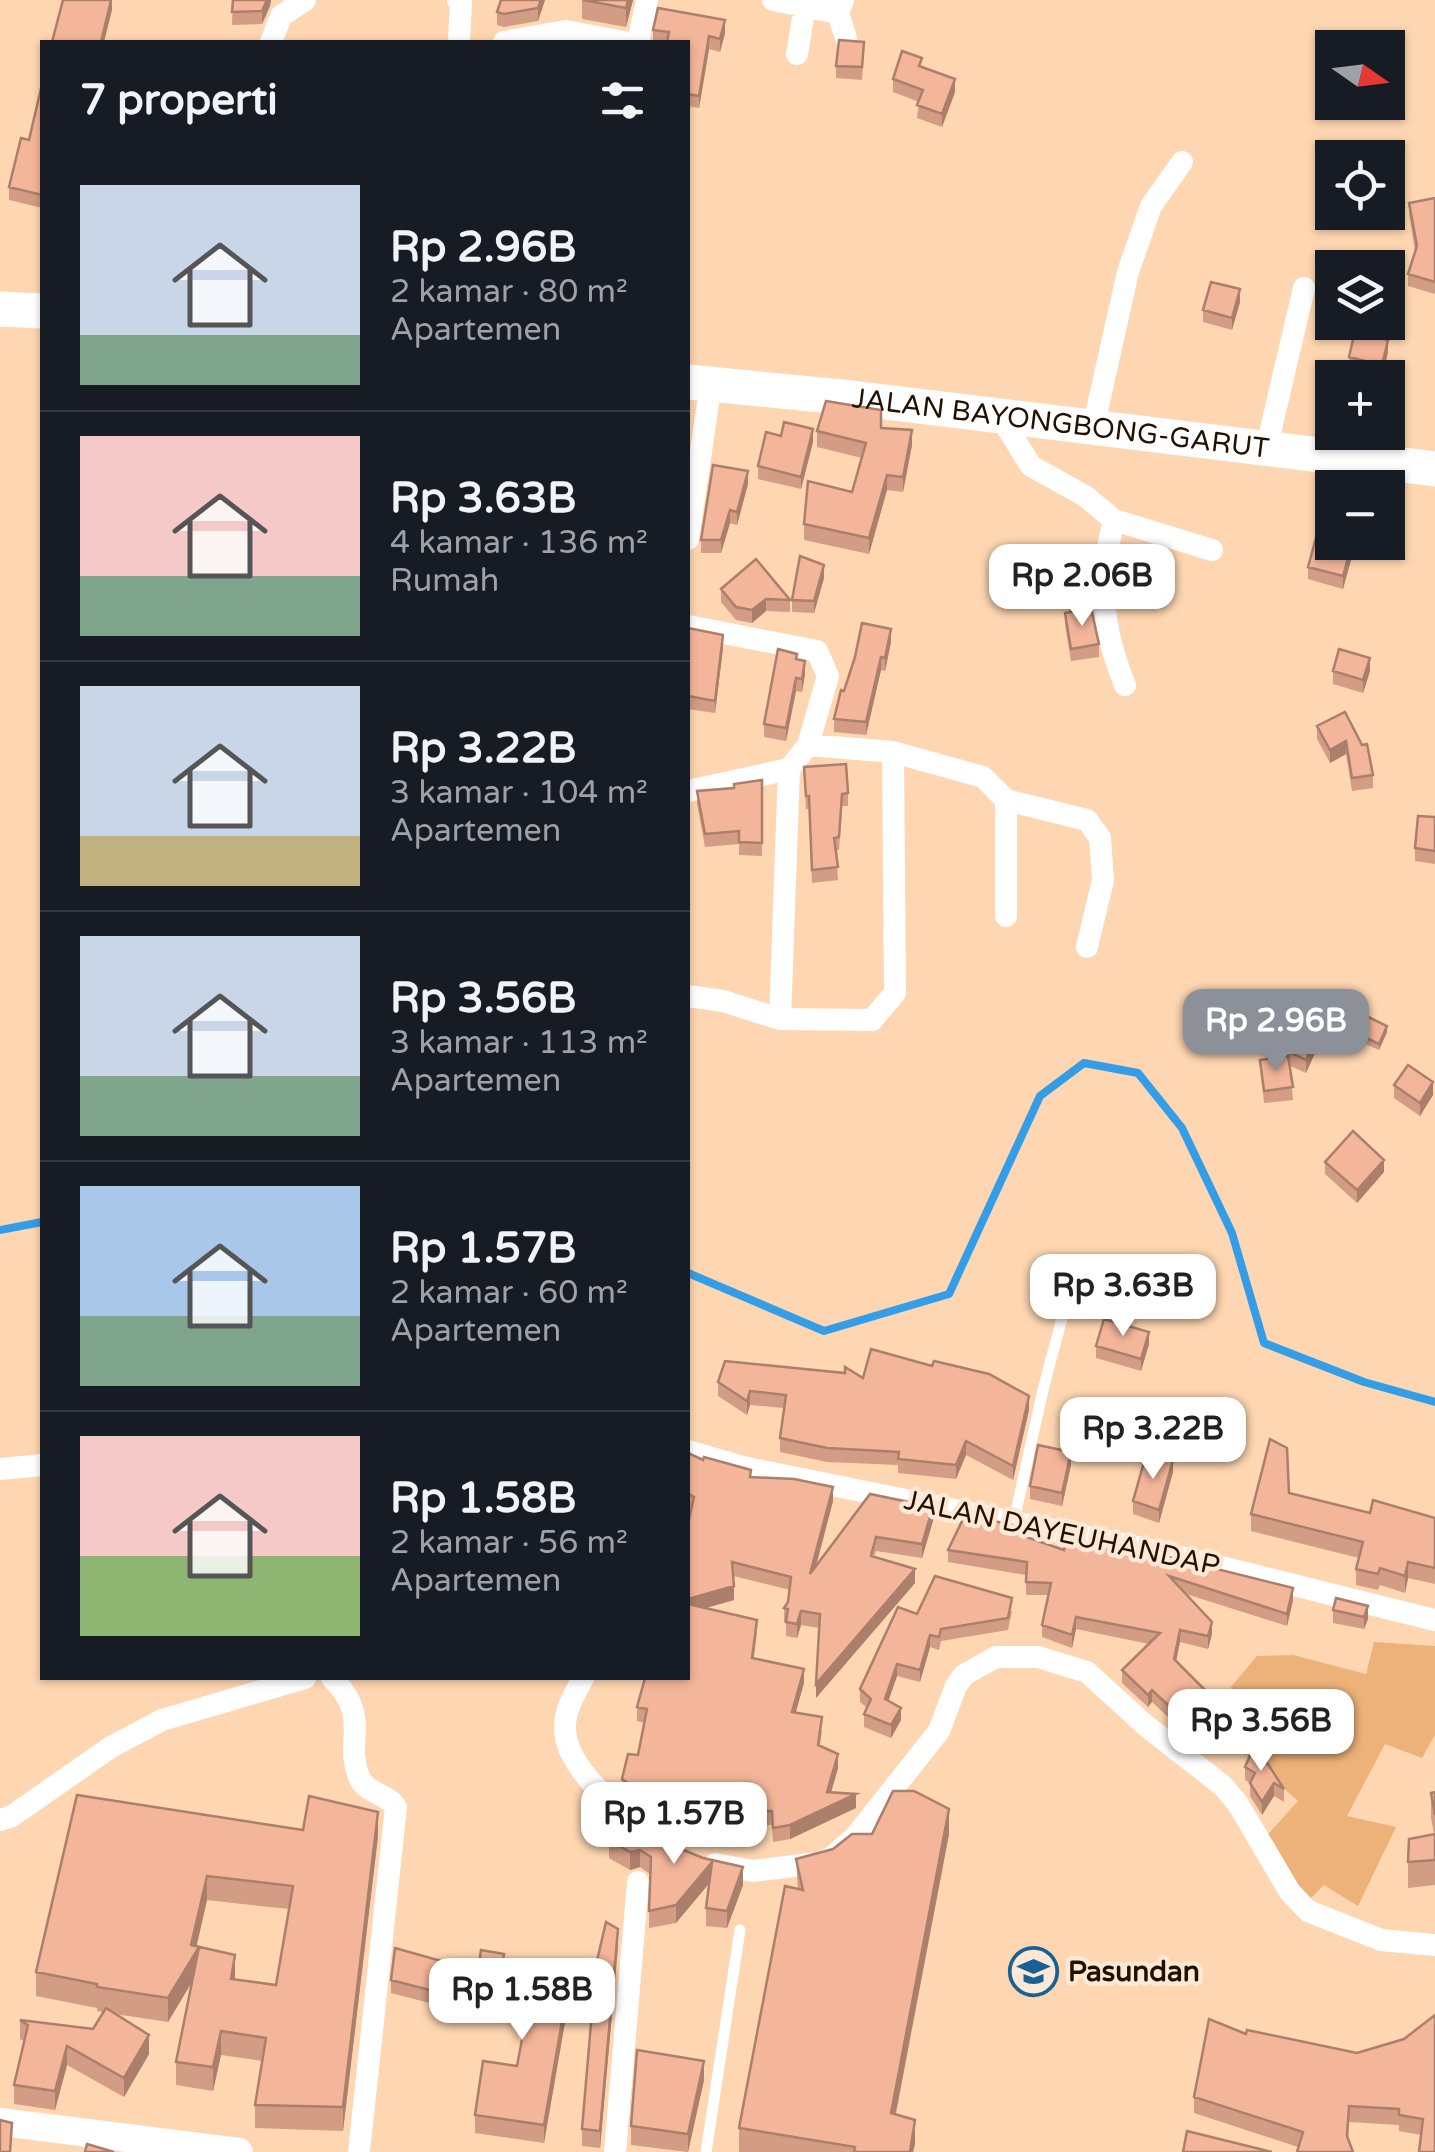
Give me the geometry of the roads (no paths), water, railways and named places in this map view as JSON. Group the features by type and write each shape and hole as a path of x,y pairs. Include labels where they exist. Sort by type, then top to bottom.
{"main road":[{"path":"0,309 40,311"},
{"name":"JALAN BAYONGBONG-GARUT","path":"699,383 1435,469"}],"street":[{"path":"272,40 282,16 305,0"},
{"path":"459,40 460,0"},
{"path":"638,40 647,0"},
{"path":"773,0 806,6 840,6 846,38"},
{"path":"797,54 806,6"},
{"path":"514,40 566,30 614,40"},
{"path":"1092,428 1128,272 1151,206 1182,162"},
{"path":"1266,450 1304,288"},
{"path":"690,511 699,383"},
{"path":"1000,416 1031,466 1085,496 1114,520 1212,550"},
{"path":"1114,520 1106,556 1104,608 1110,647 1125,685"},
{"path":"690,626 818,651 828,676 808,745 789,769 780,1019"},
{"path":"808,745 893,752 983,777 1006,800 1087,820 1100,838 1103,880 1087,947"},
{"path":"690,996 723,1001 780,1019 872,1020 895,993 893,752"},
{"path":"690,791 789,769"},
{"path":"1006,800 1006,916"},
{"name":"JALAN DAYEUHANDAP","path":"690,1452 743,1467 1152,1550 1435,1620"},
{"path":"0,1469 40,1465"},
{"path":"582,1680 565,1725 566,1735 578,1763 610,1801 681,1851 718,1866 753,1871 832,1857 855,1837 940,1731 956,1686 964,1675 996,1657 1038,1656 1087,1672 1145,1726 1214,1778 1238,1804 1290,1892 1308,1912 1381,1940 1435,1945"},
{"path":"0,1820 12,1816 111,1747 162,1720 298,1680"},
{"path":"335,1681 354,1708 360,1778 370,1790 390,1799 396,1807 359,2152"},
{"path":"614,2152 638,1882"},
{"path":"0,2122 239,2152"}],"lane":[{"path":"1014,1520 1077,1261"},
{"path":"706,2152 740,1930"}],"waterway":[{"path":"690,1274 824,1331 949,1294 1040,1096 1084,1063 1138,1073 1182,1128 1232,1233 1264,1343 1364,1382 1435,1402"},
{"path":"0,1230 40,1222"}],"place":[{"name":"Pasundan","path":"1033,1972"}]}
